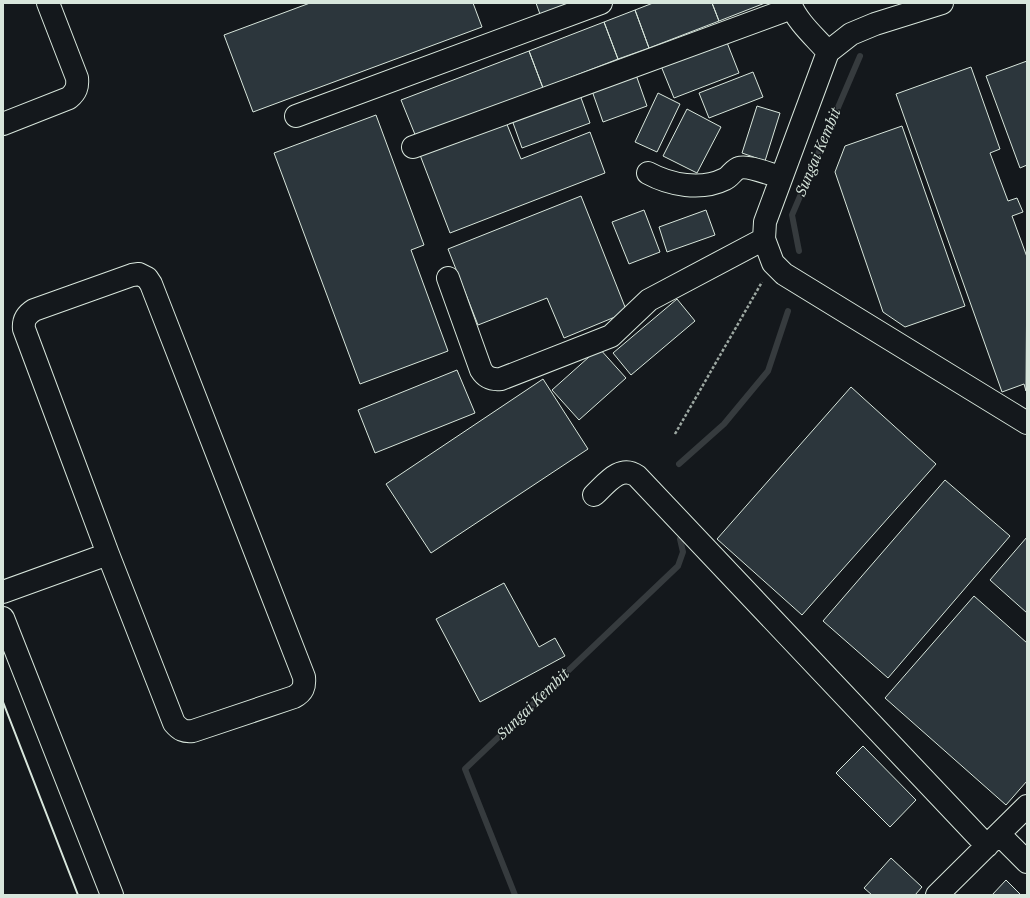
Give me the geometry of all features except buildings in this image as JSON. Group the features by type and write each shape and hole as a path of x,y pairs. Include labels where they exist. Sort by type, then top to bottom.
{"street":[{"path":"3,124 69,98 75,93 78,86 77,78 48,3"},
{"path":"296,116 601,3"},
{"path":"942,3 875,24 852,34 828,52 765,222 764,238 773,263 784,274 1027,423"},
{"path":"413,147 791,6 807,29 828,52"},
{"path":"648,172 657,178 680,185 704,185 726,179 739,168 747,167 781,177"},
{"path":"448,278 481,370 484,375 495,380 611,336 649,300 764,238"},
{"path":"139,274 146,278 151,284 298,662 305,685 301,693 294,697 193,731 186,732 179,729 174,723 108,554 24,329 24,322 27,314 34,310 132,275 139,274"},
{"path":"594,495 621,472 627,471 638,476 993,840 1027,862"},
{"path":"3,592 108,554"},
{"path":"3,618 112,895"},
{"path":"937,895 1027,806"}],"path":[{"path":"675,434 773,263"}],"waterway":[{"name":"Sungai Kembit","path":"799,251 792,215 860,56"},
{"name":"Sungai Kembit","path":"679,464 724,424 768,371 788,311"},
{"name":"Sungai Kembit","path":"515,895 465,769 678,566 683,552 680,539"}],"wall":[{"path":"3,702 78,895"}]}
